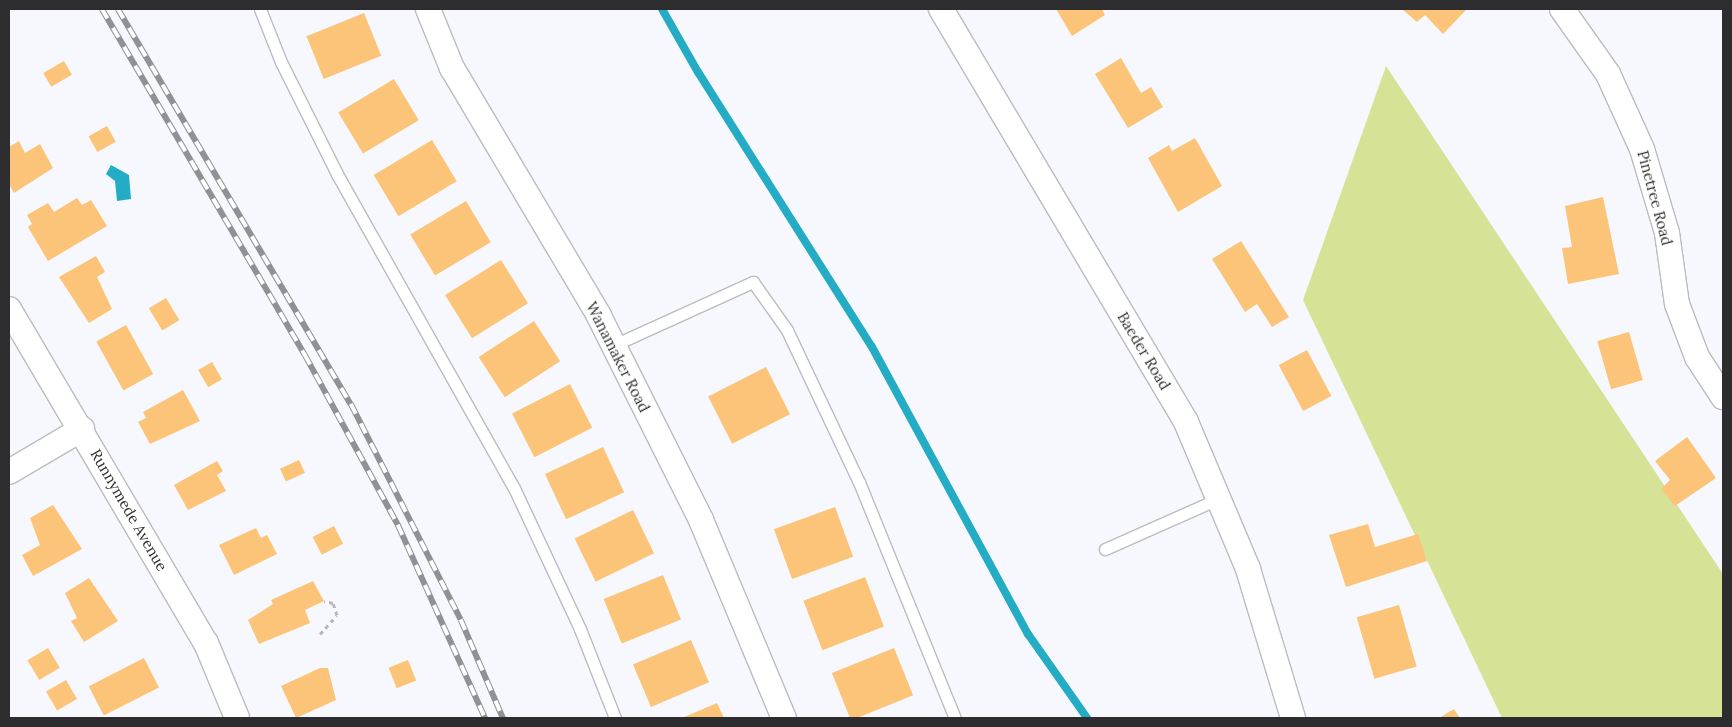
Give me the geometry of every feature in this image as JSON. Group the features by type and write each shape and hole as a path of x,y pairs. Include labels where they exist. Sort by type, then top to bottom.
{"street":[{"name":"Wanamaker Road","path":"428,9 452,68 614,345 701,520 784,718"},
{"name":"Baeder Road","path":"941,9 1186,422 1248,569 1293,718"},
{"name":"Pinetree Road","path":"1562,9 1608,74 1642,149 1667,233 1677,304 1697,357 1723,397"},
{"name":"Runnymede Avenue","path":"9,309 82,429 206,643 237,718"},
{"path":"9,472 82,429"}],"lane":[{"path":"260,9 281,62 337,174 514,488 580,629 615,718"},
{"path":"614,345 753,282 787,330 855,473 955,718"},
{"path":"1105,549 1218,499"}],"path":[{"path":"320,634 337,615 333,603 324,600"}],"green space":[{"path":"1386,66 1723,574 1723,718 1502,718 1303,300"}],"water":[{"path":"111,165 129,175 131,199 117,201 115,181 106,174"}],"building":[{"path":"1056,9 1102,9 1105,15 1072,36"},
{"path":"1402,9 1467,9 1443,34 1425,15 1417,22"},
{"path":"364,13 381,56 324,79 307,36"},
{"path":"1121,58 1141,93 1151,87 1163,107 1128,128 1095,74"},
{"path":"64,61 72,75 51,87 43,73"},
{"path":"394,79 419,120 363,154 338,112"},
{"path":"107,126 116,142 97,152 89,136"},
{"path":"1195,138 1222,186 1178,212 1148,158 1169,145 1172,151"},
{"path":"432,140 457,181 398,216 374,175"},
{"path":"19,141 25,153 40,144 53,168 14,193 9,184 9,147"},
{"path":"1603,197 1619,274 1568,284 1562,248 1572,247 1565,206"},
{"path":"77,198 82,205 91,200 107,226 48,261 28,227 32,224 27,215 48,203 54,212"},
{"path":"466,201 491,242 435,276 410,234"},
{"path":"1241,241 1289,317 1272,327 1257,304 1245,312 1212,259"},
{"path":"96,256 105,272 97,277 112,309 89,323 59,277"},
{"path":"501,260 528,303 472,338 445,295"},
{"path":"166,298 179,320 162,331 149,308"},
{"path":"534,321 560,361 505,397 479,357"},
{"path":"126,325 153,374 123,390 96,341"},
{"path":"1629,332 1643,380 1611,389 1597,341"},
{"path":"1307,350 1331,396 1303,411 1279,365"},
{"path":"212,362 222,379 208,387 198,370"},
{"path":"766,367 790,414 732,444 708,397"},
{"path":"570,384 592,428 534,457 512,414"},
{"path":"183,390 200,421 150,444 138,422 146,418 143,412"},
{"path":"1687,437 1716,478 1675,506 1661,489 1670,480 1655,461"},
{"path":"603,447 624,492 566,519 545,474"},
{"path":"299,460 305,473 286,482 280,469"},
{"path":"217,461 223,471 217,475 226,491 188,510 174,485"},
{"path":"53,505 82,549 33,576 22,555 40,545 30,518"},
{"path":"835,507 853,557 792,579 774,529"},
{"path":"633,510 654,553 596,582 575,538"},
{"path":"1368,524 1375,547 1418,534 1427,561 1346,587 1329,535"},
{"path":"334,526 343,544 322,555 313,537"},
{"path":"256,528 261,538 267,535 277,554 234,575 219,545"},
{"path":"663,575 681,620 622,643 604,599"},
{"path":"865,577 884,626 822,650 803,601"},
{"path":"89,578 118,621 84,642 71,621 77,618 65,593"},
{"path":"313,581 324,601 305,610 310,623 259,644 248,620 273,604 271,600"},
{"path":"1399,605 1417,667 1374,679 1357,617"},
{"path":"691,640 709,682 651,707 633,665"},
{"path":"48,648 60,668 39,680 27,660"},
{"path":"894,648 913,695 857,718 850,718 832,673"},
{"path":"144,658 159,687 104,716 89,686"},
{"path":"408,660 416,680 397,688 389,668"},
{"path":"320,668 328,668 336,700 296,718 281,686"},
{"path":"66,680 77,699 57,711 46,692"},
{"path":"717,703 724,718 682,718"},
{"path":"1454,709 1460,718 1439,718"}],"waterway":[{"path":"662,9 698,72 872,347 1028,634 1087,718"}],"railway":[{"path":"102,9 305,355 398,525 485,718"},
{"path":"118,9 351,404 461,620 503,718"}]}
